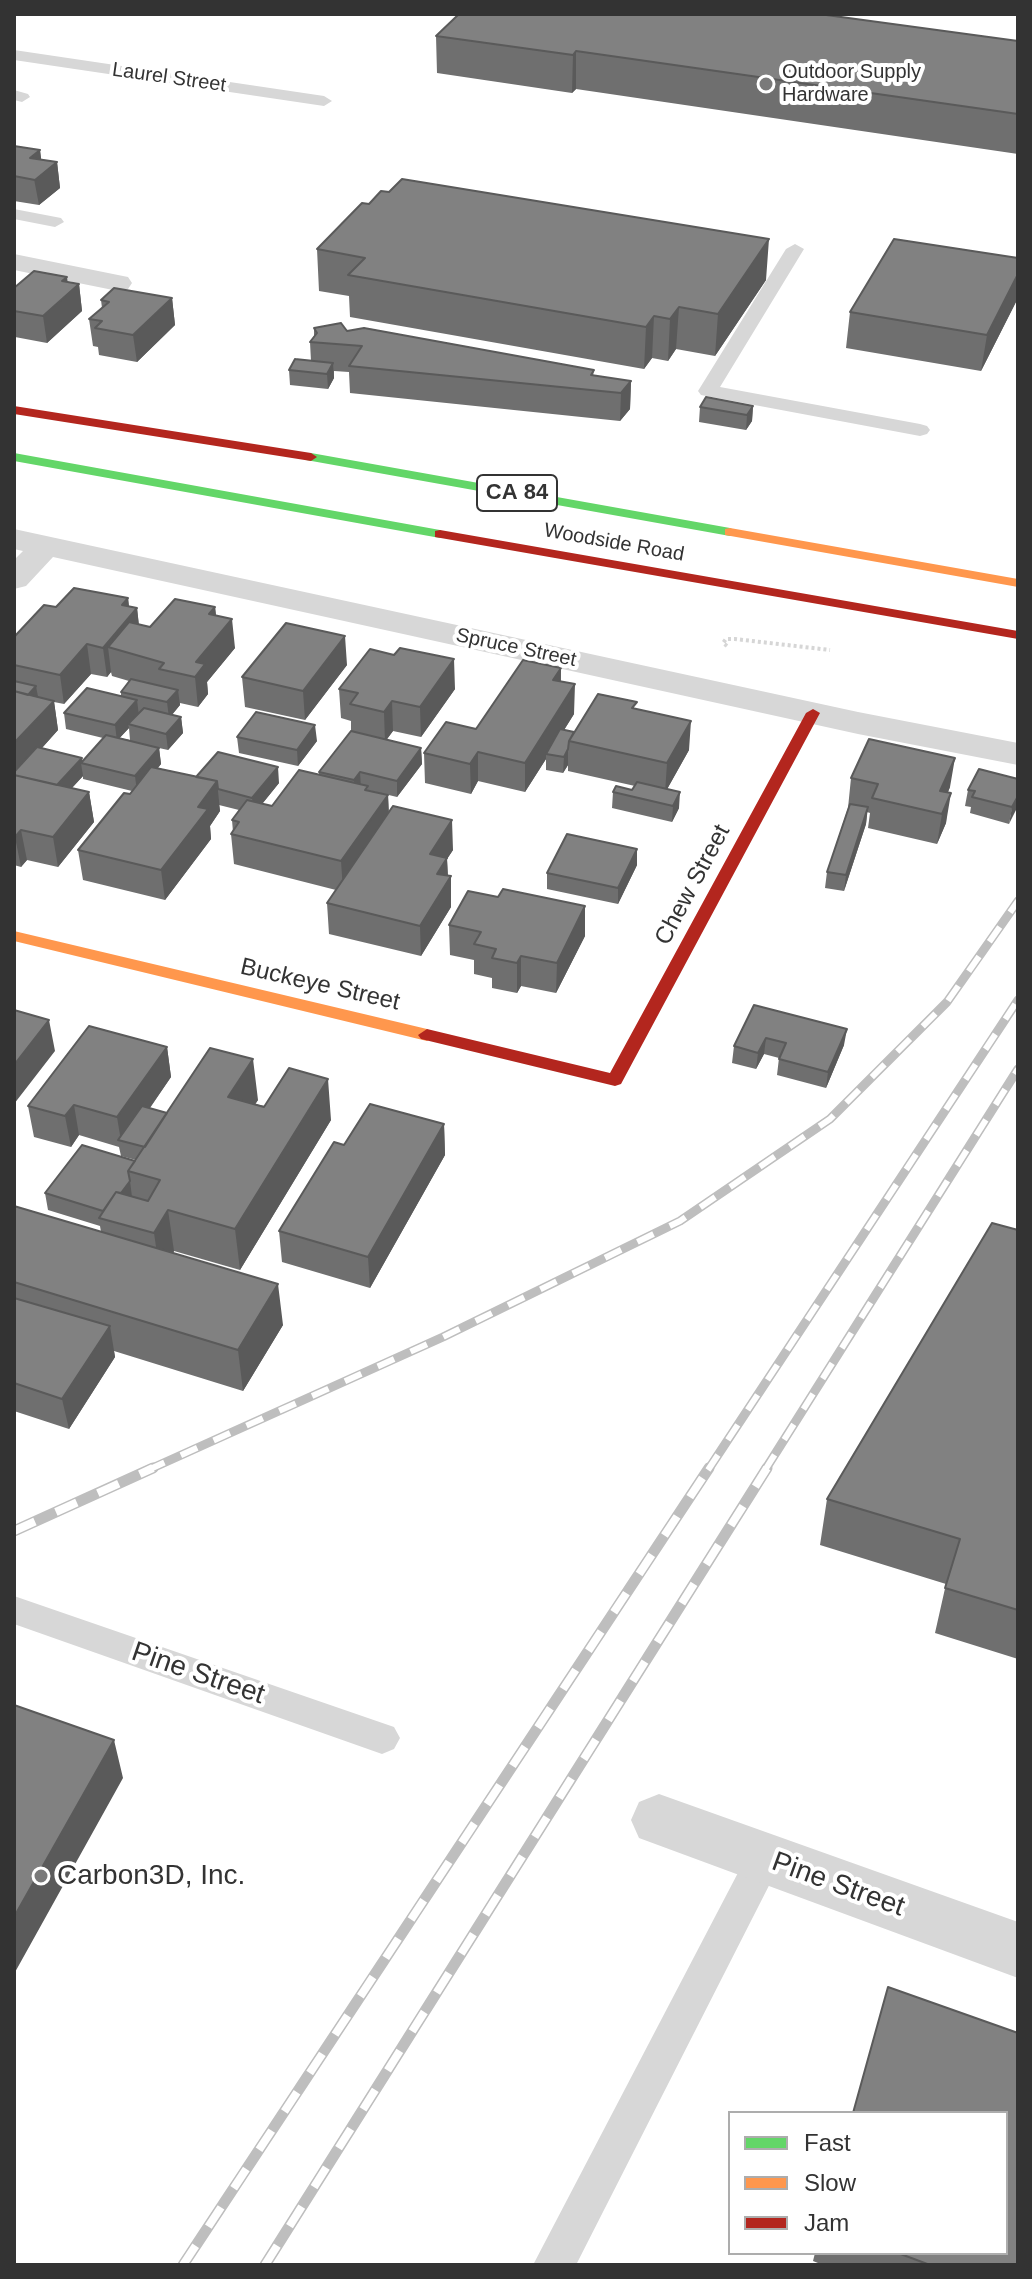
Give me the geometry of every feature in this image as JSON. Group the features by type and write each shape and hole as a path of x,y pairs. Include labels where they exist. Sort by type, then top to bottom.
{"main road":[{"name":"Woodside Road","path":"14,410 246,445 1018,583"},
{"name":"Woodside Road","path":"14,457 1013,634"},
{"name":"Chew Street","path":"615,1080 813,713"},
{"name":"Buckeye Street","path":"14,936 615,1080"}],"street":[{"path":"14,262 118,283"},
{"path":"14,579 30,542"},
{"name":"Spruce Street","path":"30,542 813,713 1018,754"},
{"name":"Pine Street","path":"659,1820 1018,1950"}],"lane":[{"name":"Laurel Street","path":"14,55 324,101"},
{"path":"14,214 55,222"},
{"path":"795,249 708,391 920,430"},
{"name":"Pine Street","path":"14,1610 382,1738"},
{"path":"554,2265 765,1858"}],"path":[{"path":"736,648 723,643 726,639 831,650"}],"building":[{"path":"459,14 819,14 1018,41 1018,114 576,51 573,55 436,36"},
{"path":"14,146 40,150 30,158 57,162 35,180 14,176"},
{"path":"402,179 769,239 718,314 679,307 670,319 654,316 646,327 348,275 365,258 317,249 362,203 369,204 381,191 389,192"},
{"path":"894,239 1018,258 1018,274 987,335 850,312"},
{"path":"34,271 67,277 62,281 79,284 43,316 14,311 14,288"},
{"path":"114,288 172,298 133,335 95,328 102,321 89,319 109,302 101,300"},
{"path":"341,323 347,331 364,328 594,370 591,375 631,381 621,393 349,366 362,346 310,342 317,333 314,328"},
{"path":"295,359 333,363 327,374 289,370"},
{"path":"706,397 753,406 747,415 700,407"},
{"path":"74,588 128,598 122,605 137,608 103,648 87,644 60,675 14,665 14,637 44,605 56,607"},
{"path":"175,599 215,607 209,614 232,619 196,662 205,664 195,677 159,669 164,663 108,647 129,622 150,627"},
{"path":"286,623 345,636 303,691 242,677"},
{"path":"400,648 454,659 420,707 392,701 384,712 350,704 358,693 339,689 370,649 394,655"},
{"path":"523,660 561,668 553,680 575,684 525,763 478,752 470,764 424,753 446,722 476,729"},
{"path":"131,679 178,690 167,702 121,692"},
{"path":"14,681 36,686 28,695 14,691"},
{"path":"87,688 137,700 115,725 64,713"},
{"path":"14,691 54,701 14,743"},
{"path":"598,694 637,702 632,708 691,721 667,763 569,741"},
{"path":"144,708 181,717 166,734 128,724"},
{"path":"256,712 315,725 297,750 237,737"},
{"path":"560,729 574,732 564,757 546,754"},
{"path":"351,731 421,748 397,781 360,772 354,780 319,772"},
{"path":"106,735 159,748 135,776 81,763"},
{"path":"869,739 955,758 940,791 951,793 942,814 872,798 878,784 851,778"},
{"path":"37,747 82,758 57,785 14,775"},
{"path":"218,752 278,767 252,798 218,789 217,781 196,777"},
{"path":"151,767 217,781 198,807 208,809 161,870 78,850 124,793 130,794"},
{"path":"979,769 1018,779 1018,796 1012,807 972,797 975,791 968,790"},
{"path":"299,770 368,786 365,790 388,795 341,861 231,834 239,822 232,820 247,800 272,806"},
{"path":"14,775 89,792 53,837 21,830 14,837"},
{"path":"637,782 680,792 673,806 613,792 616,786 632,790"},
{"path":"850,804 868,807 846,875 827,872"},
{"path":"393,806 452,820 430,854 447,858 437,874 451,876 420,926 327,903"},
{"path":"567,834 637,849 618,888 547,873"},
{"path":"503,889 585,906 557,963 521,956 517,963 492,958 496,949 474,944 481,932 449,925 468,891 498,897"},
{"path":"754,1005 847,1029 828,1072 779,1059 786,1043 766,1038 758,1053 734,1046"},
{"path":"14,1010 49,1020 14,1065"},
{"path":"89,1026 167,1047 117,1117 74,1105 65,1116 28,1106"},
{"path":"210,1048 253,1059 228,1097 264,1107 289,1068 328,1079 235,1229 168,1210 154,1233 99,1218 116,1192 148,1201 160,1180 128,1171"},
{"path":"370,1104 444,1124 368,1257 279,1231 334,1142 344,1145"},
{"path":"142,1106 167,1113 145,1147 118,1140"},
{"path":"82,1145 135,1161 128,1171 130,1181 121,1193 116,1192 103,1211 45,1193"},
{"path":"14,1206 278,1284 238,1350 14,1282"},
{"path":"992,1223 1018,1230 1018,1610 945,1588 960,1539 827,1499"},
{"path":"14,1298 110,1326 62,1399 14,1383"},
{"path":"14,1705 114,1740 14,1917"},
{"path":"888,1987 1018,2033 1018,2265 930,2265 903,2255 1008,2255 1008,2111 854,2111"}],"railway":[{"path":"148,1470 443,1337 680,1221 830,1119 947,1002 1018,901"},
{"path":"708,1470 1018,1000"},
{"path":"765,1470 1018,1069"},
{"path":"14,1531 153,1468"},
{"path":"183,2265 709,1468"},
{"path":"265,2265 767,1468"}],"traffic: fast":[{"path":"14,457 440,534"},
{"path":"311,457 730,532"}],"traffic: slow":[{"path":"730,532 1018,583"},
{"path":"14,936 427,1035"}],"traffic: jam":[{"path":"14,410 311,457"},
{"path":"440,534 1018,635"},
{"path":"427,1035 615,1080 813,713"}],"place":[{"name":"Outdoor Supply Hardware","path":"766,84"},
{"name":"Carbon3D, Inc.","path":"41,1876"}]}
